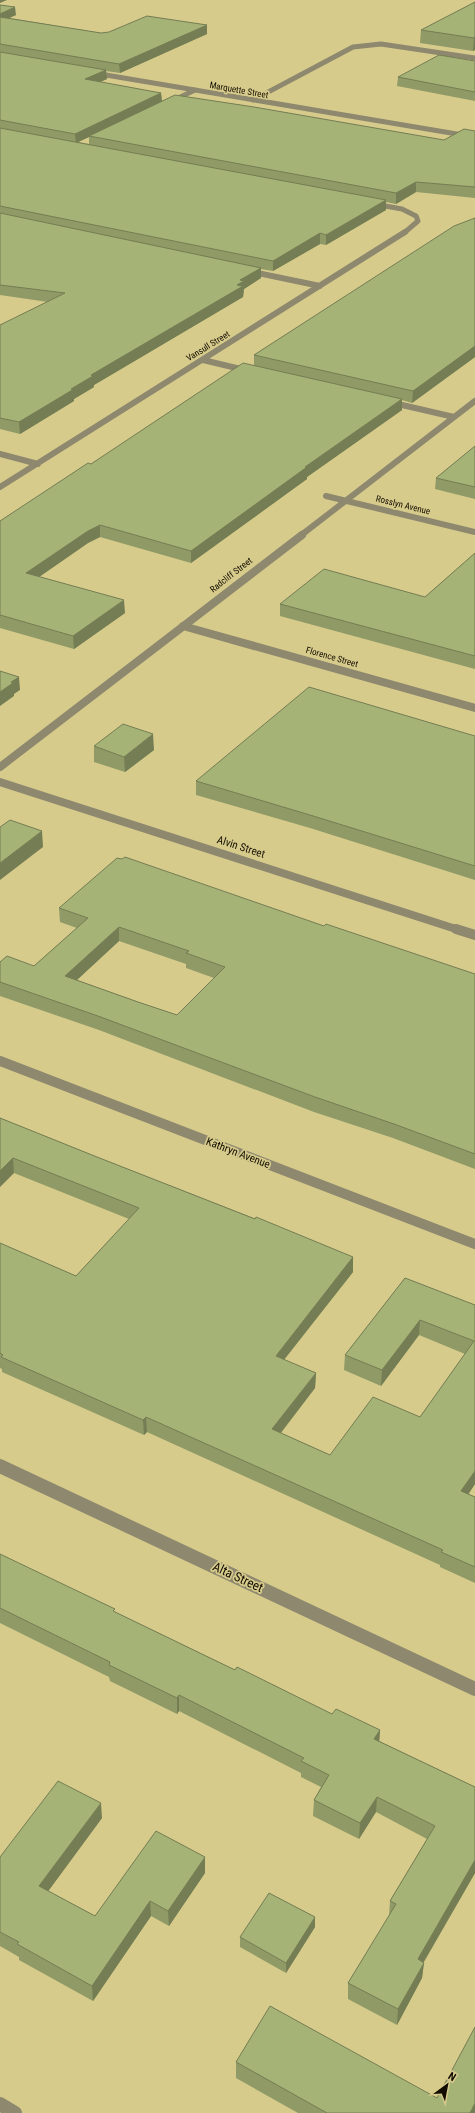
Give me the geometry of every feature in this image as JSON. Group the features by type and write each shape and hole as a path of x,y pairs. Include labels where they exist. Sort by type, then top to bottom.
{"street":[{"path":"253,100 353,48 381,44 475,58"},
{"name":"Marquette Street","path":"88,72 475,137"},
{"path":"167,104 195,90"},
{"name":"Vansull Street","path":"0,487 320,286 415,225 418,221 416,216 402,209 370,203"},
{"path":"242,269 320,286"},
{"path":"203,360 254,372"},
{"path":"382,401 454,417"},
{"name":"Radcliff Street","path":"0,766 475,401"},
{"path":"0,454 38,464"},
{"name":"Rosslyn Avenue","path":"326,496 475,532"},
{"name":"Florence Street","path":"183,626 475,708"},
{"name":"Alvin Street","path":"0,782 475,935"},
{"name":"Kathryn Avenue","path":"0,1061 475,1244"},
{"name":"Alta Street","path":"0,1466 475,1689"},
{"path":"0,2104 15,2113"}],"building":[{"path":"475,2 474,38 421,30"},
{"path":"0,5 15,7 0,14"},
{"path":"147,16 207,25 119,64 0,44 0,17 101,33 109,32"},
{"path":"0,52 106,70 85,79 161,93 75,134 0,120"},
{"path":"439,55 475,61 475,92 398,77"},
{"path":"175,95 444,140 464,129 475,131 475,187 416,182 396,193 89,136"},
{"path":"0,128 386,200 326,235 320,233 273,261 0,206"},
{"path":"0,213 261,268 240,280 244,281 237,285 243,286 91,375 93,376 71,389 74,389 19,422 0,418 0,325 65,293 0,285"},
{"path":"475,218 475,346 413,391 254,355 454,226"},
{"path":"243,363 402,399 305,467 307,467 191,551 100,525 88,531 26,573 124,600 73,636 0,615 0,521 88,463 91,464"},
{"path":"475,446 475,487 436,478"},
{"path":"475,553 475,656 280,604 324,569 425,597"},
{"path":"0,671 19,677 0,692"},
{"path":"309,687 475,736 475,866 196,781"},
{"path":"123,724 153,734 124,757 94,746"},
{"path":"10,820 42,831 0,863 0,827"},
{"path":"125,857 324,926 326,924 475,974 475,1154 315,1097 98,1016 0,982 0,962 7,956 34,966 88,918 59,908 117,858 122,859","holes":["119,927 189,951 186,953 225,967 177,1015 65,976"]},
{"path":"0,1118 255,1219 256,1217 353,1257 276,1356 316,1373 272,1429 330,1455 373,1397 420,1417 474,1341 420,1320 382,1370 345,1355 405,1278 475,1305 475,1471 461,1491 475,1497 475,1567 441,1552 443,1550 146,1417 143,1420 1,1357 3,1355 0,1353 0,1243 76,1276 139,1208 13,1158 0,1171"},
{"path":"0,1554 115,1609 113,1611 235,1670 237,1667 332,1714 336,1709 380,1730 374,1739 475,1787 475,1860 418,1959 424,1963 398,2009 348,1983 396,1904 390,1901 435,1826 377,1797 360,1823 314,1800 329,1775 301,1761 304,1758 179,1695 177,1698 109,1665 110,1662 0,1608"},
{"path":"58,1781 101,1803 39,1886 95,1916 156,1831 205,1857 168,1911 150,1901 92,1986 17,1944 19,1942 0,1932 0,1857"},
{"path":"269,1893 315,1917 286,1963 240,1937"},
{"path":"270,2006 437,2098 475,2027 475,2103 470,2113 327,2113 236,2062"}]}
